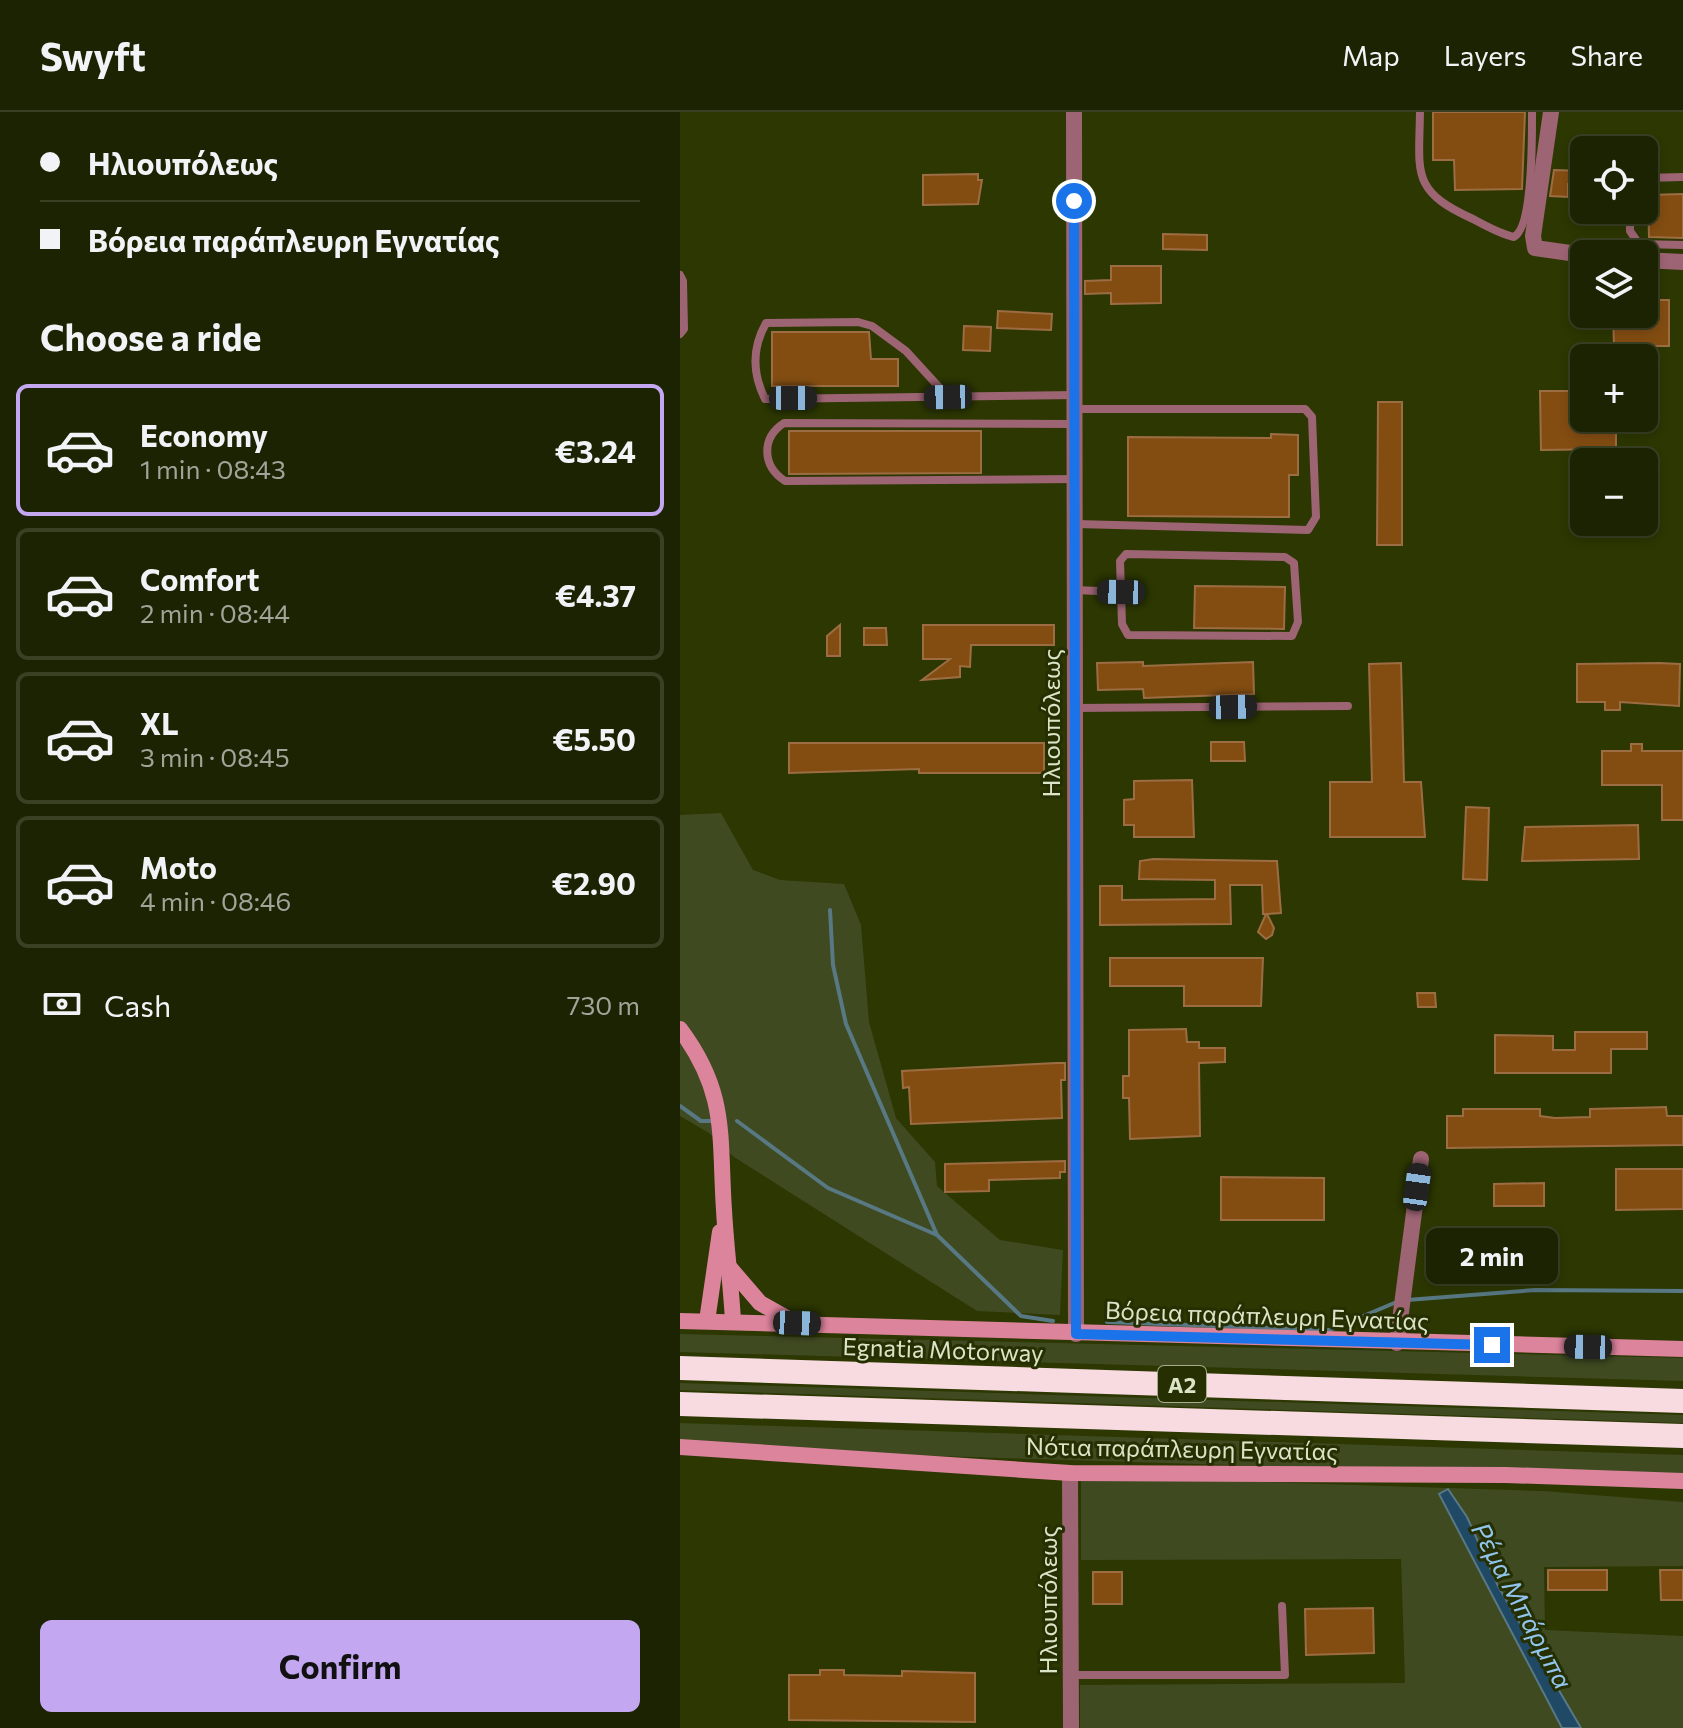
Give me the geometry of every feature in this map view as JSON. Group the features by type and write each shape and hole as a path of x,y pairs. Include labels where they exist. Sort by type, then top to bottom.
{"highway":[{"name":"Egnatia Motorway","path":"680,1368 1683,1401"},
{"name":"Α2","path":"680,1404 1683,1436"}],"street":[{"name":"Ηλιουπόλεως","path":"1074,112 1077,409 1074,708 1076,1334"},
{"path":"1551,112 1533,236 1535,248 1570,253"},
{"path":"1658,261 1683,262"},
{"path":"680,1029 704,1067 722,1122 723,1210 733,1321"},
{"path":"1397,1343 1421,1159"},
{"path":"707,1321 723,1210"},
{"path":"730,1268 760,1303 797,1323"},
{"name":"Βόρεια παράπλευρη Εγνατίας","path":"680,1321 1683,1349"},
{"name":"Νότια παράπλευρη Εγνατίας","path":"680,1447 1070,1473 1506,1475 1683,1481"},
{"name":"Ηλιουπόλεως","path":"1070,1473 1071,1728"}],"lane":[{"path":"1420,112 1419,165 1428,191 1448,208 1514,237 1522,228 1530,175 1532,112"},
{"path":"1658,178 1683,177"},
{"path":"1630,224 1630,231 1639,244 1683,245"},
{"path":"680,275 683,281 684,329 680,334"},
{"path":"948,397 891,338 858,322 766,323 758,341 755,370 765,399 948,397 1077,409"},
{"path":"1076,524 1308,530 1316,517 1312,417 1305,409 1077,409 784,423 770,437 767,451 774,472 785,481 1077,479"},
{"path":"1126,554 1285,557 1294,563 1298,622 1292,636 1128,635 1122,624 1121,592 1120,561 1126,554"},
{"path":"1075,590 1121,592"},
{"path":"1074,708 1348,706"},
{"path":"1071,1675 1285,1675 1282,1606"}],"shaded area":[{"path":"680,112 1683,112 1683,1728 680,1728"},
{"path":"721,813 753,870 780,880 844,884 861,925 869,1022 896,1118 935,1162 937,1186 1000,1240 1063,1250 1060,1315 977,1311 734,1157 709,1133 680,1116 680,815"},
{"path":"680,1334 1683,1358 1683,1381 680,1352"},
{"path":"680,1383 1683,1415 1683,1423 680,1390"},
{"path":"680,1423 1683,1455 1683,1479 680,1448"},
{"path":"1081,1476 1543,1491 1683,1502 1683,1566 1544,1567 1545,1630 1683,1636 1683,1728 1080,1728 1080,1685 1405,1683 1401,1559 1081,1560"}],"water":[{"path":"1448,1489 1467,1517 1498,1586 1581,1728 1562,1728 1439,1494"}],"building":[{"path":"1433,112 1525,112 1522,189 1455,190 1454,160 1433,160"},
{"path":"1554,170 1570,171 1568,197 1550,196"},
{"path":"978,174 978,180 982,180 978,204 923,205 923,175"},
{"path":"1683,194 1683,238 1649,237 1649,224 1658,224 1658,195"},
{"path":"1163,234 1207,235 1207,250 1163,249"},
{"path":"1111,266 1161,266 1161,303 1111,304 1111,293 1085,294 1085,281 1111,280"},
{"path":"1658,300 1669,300 1669,346 1614,344 1613,328 1658,328"},
{"path":"998,311 1052,314 1051,330 997,328"},
{"path":"964,326 991,327 990,351 963,350"},
{"path":"772,332 869,332 871,359 898,359 898,386 772,386"},
{"path":"1540,391 1570,391 1570,432 1616,432 1616,448 1541,450"},
{"path":"1378,402 1402,402 1402,545 1377,545"},
{"path":"789,431 981,431 981,473 789,474"},
{"path":"1271,434 1298,435 1298,475 1289,475 1289,517 1128,516 1128,437 1271,438"},
{"path":"1195,586 1285,587 1284,629 1194,628"},
{"path":"840,625 840,656 827,656 827,636"},
{"path":"923,625 1054,625 1054,645 971,645 970,667 960,666 960,677 922,680 950,659 923,659"},
{"path":"864,628 886,628 887,645 864,645"},
{"path":"1143,662 1143,666 1253,662 1254,694 1144,698 1143,689 1098,690 1097,663"},
{"path":"1401,663 1404,782 1421,782 1425,837 1330,837 1330,782 1372,782 1369,664"},
{"path":"1577,664 1680,664 1679,706 1620,702 1620,710 1605,710 1605,702 1577,702"},
{"path":"1211,742 1244,742 1245,761 1211,761"},
{"path":"789,743 1044,743 1044,773 919,773 919,769 789,773"},
{"path":"1631,744 1642,744 1642,751 1683,751 1683,820 1662,820 1662,785 1602,785 1602,751 1631,751"},
{"path":"1192,780 1194,837 1134,837 1134,825 1124,825 1124,800 1134,799 1134,781"},
{"path":"1466,807 1489,808 1487,880 1463,879"},
{"path":"1638,825 1639,859 1522,861 1525,827"},
{"path":"1140,861 1277,861 1281,913 1267,914 1274,928 1272,935 1266,939 1258,932 1266,914 1263,914 1262,885 1230,885 1231,924 1100,925 1100,886 1122,886 1122,900 1215,899 1215,880 1139,879"},
{"path":"1110,958 1263,958 1261,1006 1184,1006 1184,986 1110,986"},
{"path":"1417,993 1435,993 1436,1007 1418,1007"},
{"path":"1186,1029 1187,1042 1199,1042 1199,1048 1225,1048 1225,1062 1199,1063 1200,1136 1130,1139 1129,1098 1123,1098 1123,1076 1129,1076 1129,1030"},
{"path":"1575,1032 1647,1032 1647,1049 1611,1049 1611,1073 1495,1073 1495,1035 1553,1036 1553,1050 1575,1050"},
{"path":"1065,1063 1065,1080 1061,1080 1062,1118 911,1124 909,1087 903,1088 902,1071"},
{"path":"1666,1107 1667,1116 1683,1116 1683,1145 1447,1148 1447,1116 1463,1116 1463,1109 1540,1109 1540,1116 1555,1118 1590,1117 1590,1109"},
{"path":"1065,1161 1065,1172 1060,1172 1060,1178 989,1180 989,1191 945,1192 945,1164"},
{"path":"1616,1169 1683,1169 1683,1209 1616,1210"},
{"path":"1221,1177 1324,1178 1324,1220 1221,1220"},
{"path":"1544,1183 1544,1206 1494,1206 1494,1184"},
{"path":"1548,1570 1607,1570 1607,1590 1548,1590"},
{"path":"1660,1570 1683,1570 1683,1600 1661,1600"},
{"path":"1093,1572 1122,1572 1122,1604 1093,1604"},
{"path":"1373,1608 1374,1653 1306,1655 1305,1609"},
{"path":"820,1670 844,1670 844,1675 902,1676 902,1671 975,1673 975,1722 789,1720 789,1675 820,1675"}],"waterway":[{"path":"830,910 833,965 846,1024 937,1235 1021,1316 1053,1321"},
{"path":"680,1106 701,1121 713,1121"},
{"path":"737,1121 828,1188 937,1235"},
{"name":"Ρέμα Μπάρμπα","path":"1407,1300 1535,1290 1683,1291"},
{"path":"1107,1322 1330,1330 1399,1301"}],"route":[{"path":"1074,201 1077,424 1073,791 1076,1334 1492,1345"}]}
